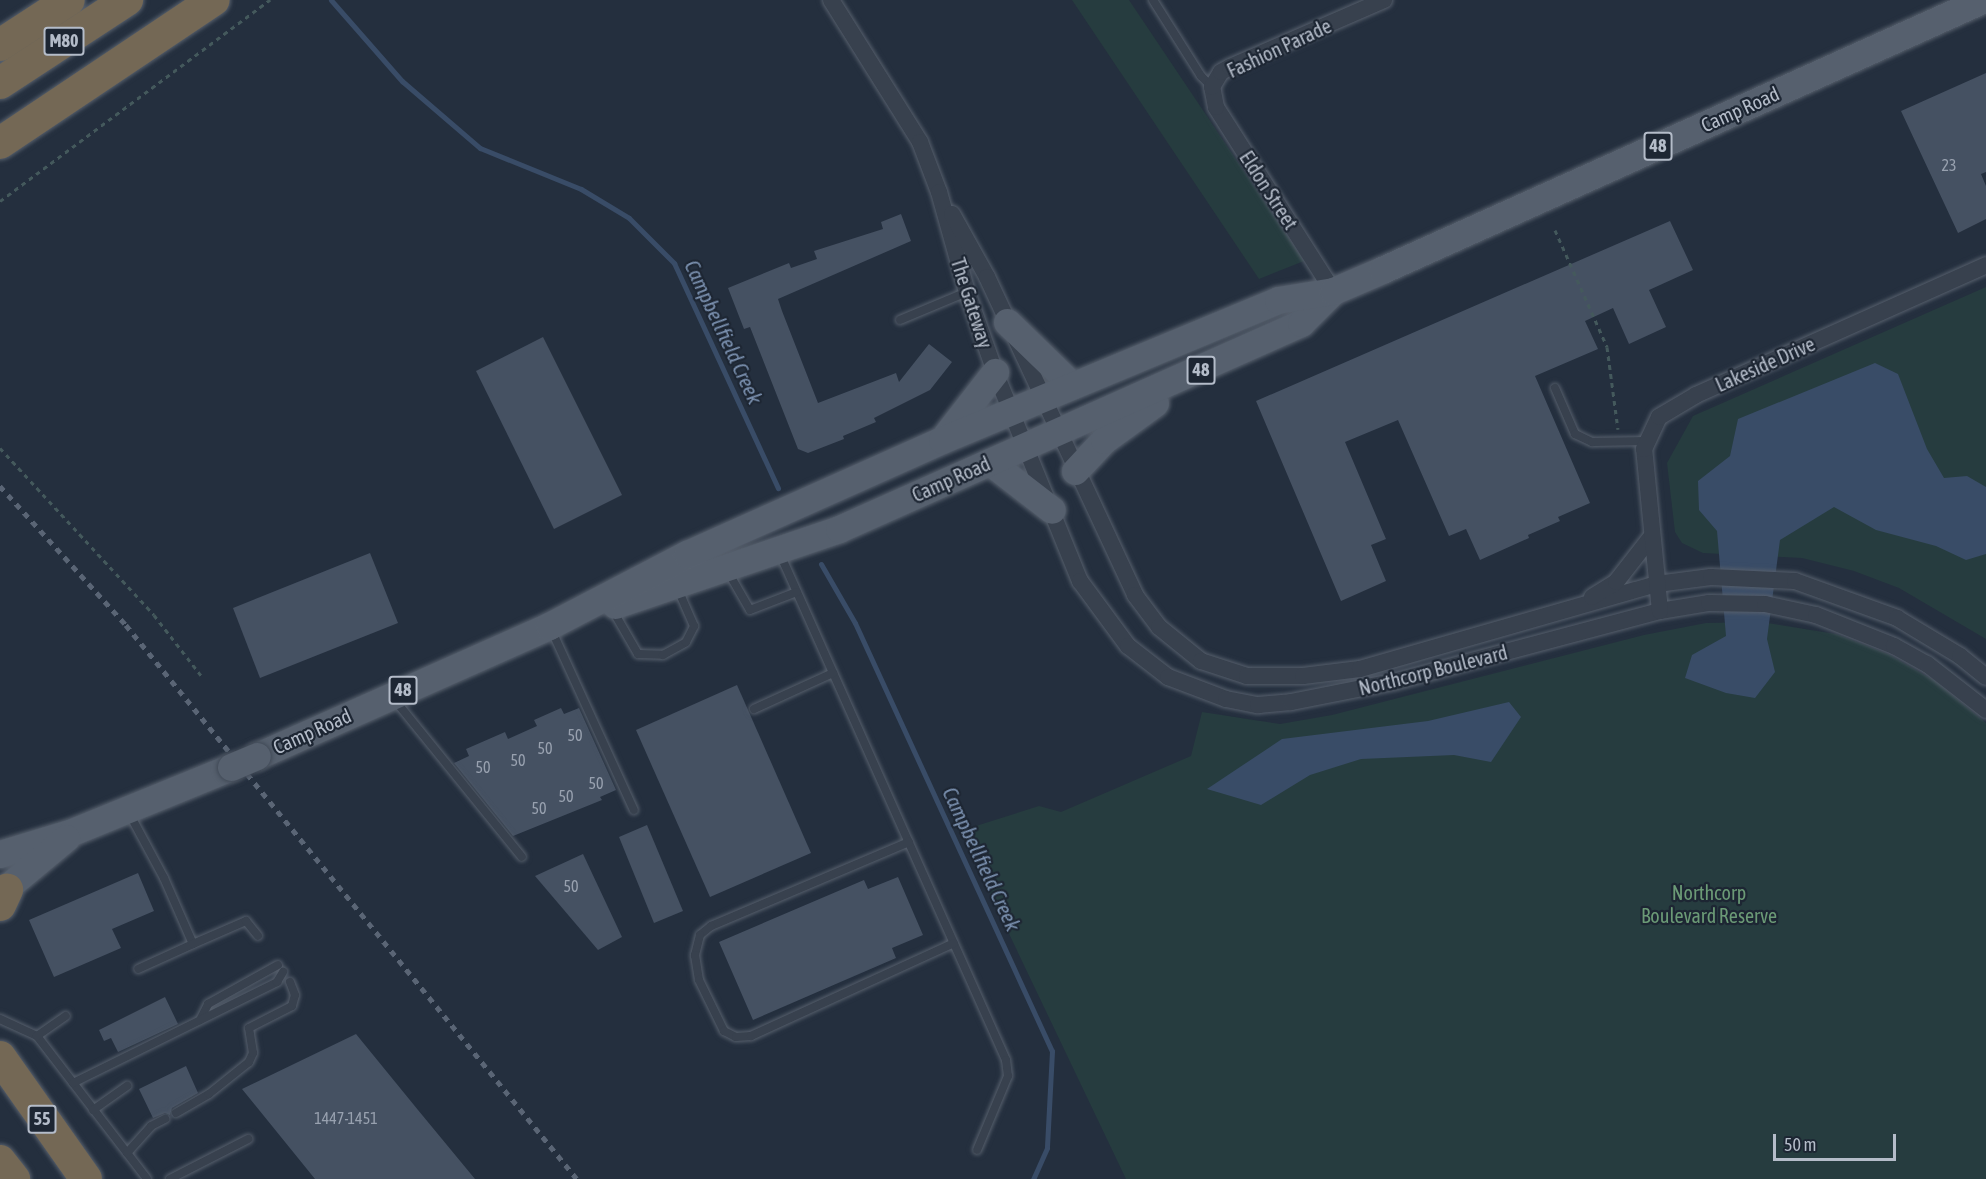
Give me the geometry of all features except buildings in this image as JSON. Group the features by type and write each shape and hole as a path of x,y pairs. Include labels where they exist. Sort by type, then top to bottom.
{"highway":[{"name":"M80","path":"0,45 69,0"},
{"name":"M80","path":"0,83 128,0"},
{"path":"0,143 214,0"},
{"name":"55","path":"0,1057 87,1179"},
{"path":"0,1161 14,1179"}],"main road":[{"name":"Camp Road","path":"0,854 72,832 257,756 549,626 687,554 942,440 1278,300 1333,291 1982,0"},
{"name":"Camp Road","path":"549,626 677,586 839,529 1205,368 1301,323 1333,291"},
{"path":"1007,322 1072,385"},
{"path":"1075,471 1119,428 1205,368"},
{"path":"942,440 981,395 995,372"},
{"path":"990,462 1052,510"},
{"name":"Camp Road","path":"2,896 72,832"}],"street":[{"name":"The Gateway","path":"831,0 920,142 939,192 966,292 1012,411"},
{"name":"Fashion Parade","path":"1212,87 1230,67 1384,0"},
{"name":"Eldon Street","path":"1212,87 1216,107 1333,291"},
{"name":"The Gateway","path":"939,192 1007,322 1041,398"},
{"name":"Lakeside Drive","path":"1660,611 1644,480 1648,441 1659,417 1696,395 1986,265"},
{"name":"Northcorp Boulevard","path":"1041,398 1135,595 1159,627 1202,660 1247,676 1304,676 1360,669 1440,648 1657,584 1711,578 1796,581 1897,618 1960,656 1986,677"},
{"name":"Northcorp Boulevard","path":"1012,411 1080,580 1112,628 1128,646 1168,677 1192,688 1258,705 1336,695 1660,611 1709,603 1784,607 1853,627 1927,664 1986,710"},
{"path":"1574,609 1616,582 1652,536"}],"lane":[{"path":"1153,0 1201,76 1212,87"},
{"path":"900,320 966,292"},
{"path":"1555,388 1575,434 1592,442 1648,441"},
{"path":"778,551 1006,1060 1008,1076 977,1150"},
{"path":"727,569 750,610 797,592"},
{"path":"610,606 638,654 663,655 686,642 694,626 677,586"},
{"path":"549,626 634,810"},
{"path":"1440,648 1444,668"},
{"path":"754,709 833,673"},
{"path":"391,695 522,857"},
{"path":"127,809 164,878 193,944"},
{"path":"909,842 711,926 700,935 695,955 702,987 724,1031 736,1037 751,1036 954,943"},
{"path":"138,969 246,921 258,936"},
{"path":"73,1083 277,982 280,968"},
{"path":"176,1113 196,1104 249,1062 253,1053 249,1028 292,1006 295,995 290,982"},
{"path":"37,1036 66,1016"},
{"path":"0,1019 37,1036 147,1179"},
{"path":"93,1110 127,1086"},
{"path":"127,1153 151,1126 165,1119"},
{"path":"170,1179 248,1139"}],"path":[{"path":"0,201 270,0"},
{"path":"1555,230 1607,347 1621,443"},
{"path":"0,448 154,615 203,678"}],"green space":[{"path":"1072,0 1129,0 1304,261 1259,279"},
{"path":"1986,287 1986,639 1899,588 1854,571 1802,558 1703,553 1682,543 1675,532 1667,463 1693,416"},
{"name":"Northcorp Boulevard Reserve","path":"1761,622 1836,634 1888,654 1935,681 1986,723 1986,1179 1126,1179 960,831 1039,806 1061,812 1191,756 1202,712 1280,724 1332,715 1644,635 1706,623"}],"water":[{"path":"1875,363 1898,374 1927,449 1944,478 1967,476 1986,487 1986,554 1966,560 1936,546 1876,530 1834,507 1780,540 1767,639 1775,672 1755,698 1726,693 1685,678 1692,655 1726,636 1717,531 1699,510 1698,481 1730,456 1738,419"},
{"path":"1509,702 1521,717 1491,762 1454,755 1361,759 1310,775 1261,805 1207,789 1282,739 1428,721"}],"waterway":[{"name":"Campbellfield Creek","path":"331,0 402,81 480,148 581,189 629,218 674,263 778,488"},
{"name":"Campbellfield Creek","path":"821,564 855,623 1052,1051 1047,1148 1033,1179"}],"railway":[{"path":"0,486 126,625 577,1179"}]}
